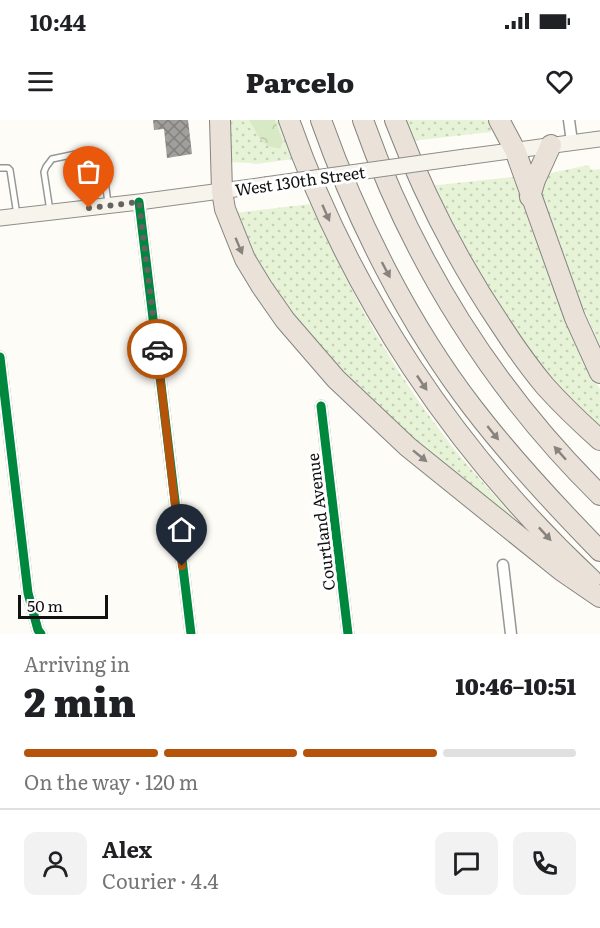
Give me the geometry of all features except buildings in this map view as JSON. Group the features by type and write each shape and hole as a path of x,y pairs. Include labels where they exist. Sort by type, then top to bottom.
{"highway":[{"path":"220,120 222,191 225,209 245,259 285,320 336,379 408,447 562,571 600,597"},
{"path":"289,120 304,162 336,235 398,346 435,402 471,450 515,501 557,548 600,587"},
{"path":"321,120 344,180 374,245 424,336 472,407 513,458 600,551"},
{"path":"363,120 411,234 466,331 522,408 600,495"},
{"path":"395,120 443,229 491,310 545,386 600,441"},
{"path":"499,120 515,150 575,318 600,373"},
{"path":"530,197 551,145"}],"main road":[{"name":"West 130th Street","path":"0,218 109,206 600,139"}],"street":[{"path":"569,120 572,142"},
{"path":"139,202 190,634"},
{"path":"0,357 28,593 40,634"},
{"name":"Courtland Avenue","path":"321,406 348,634"},
{"path":"503,565 511,634"}],"lane":[{"path":"50,213 44,172 51,159 90,151 102,159 109,206"},
{"path":"0,168 5,167 10,170 18,216"}],"green space":[{"path":"229,120 279,120 294,159 256,164 228,162"},
{"path":"249,120 275,120 283,142 280,148 274,148 265,143"},
{"path":"403,120 491,120 491,132 411,141"},
{"path":"589,165 591,170 600,169 600,346 541,201 542,184 551,173"},
{"path":"513,177 555,293 589,371 600,389 600,432 571,405 506,322 429,186"},
{"path":"310,204 364,312 408,385 463,460 533,538 440,465 332,368 260,272 234,213"}],"cycle path":[{"path":"139,202 191,634"},
{"path":"0,357 28,593 41,634"},
{"path":"321,406 348,634"}],"way so far":[{"path":"89,208 139,202 157,349"}],"route":[{"path":"157,349 182,566"}]}
